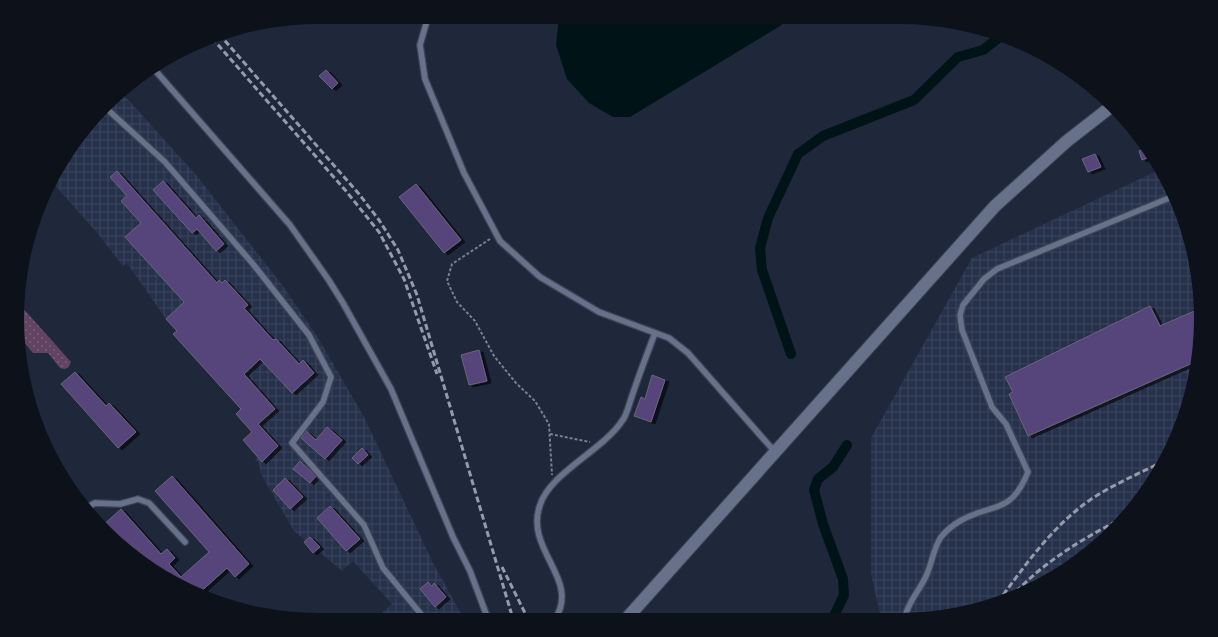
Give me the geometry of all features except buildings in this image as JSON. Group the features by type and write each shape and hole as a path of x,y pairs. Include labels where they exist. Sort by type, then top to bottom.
{"street":[{"path":"631,613 995,206 1067,141 1107,110"}],"lane":[{"path":"426,24 420,45 424,79 464,173 500,241 540,277 599,312 670,338 688,353 775,452"},
{"path":"157,73 286,220 328,279 343,303 391,389 453,537 470,571 486,613"},
{"path":"109,111 165,162 253,264 309,335 331,377 323,402 292,443 364,525 384,568 420,613"},
{"path":"907,613 926,575 942,536 960,521 998,507 1009,501 1018,494 1028,472 1006,424 992,407 962,330 960,315 963,305 984,279 996,269 1169,198"},
{"path":"558,613 561,607 562,589 541,544 537,528 540,504 553,484 623,421 655,333"},
{"path":"91,505 95,503 120,504 134,499 143,500 149,503 185,542"}],"path":[{"path":"497,236 452,264 447,281 457,302 475,321 494,356 516,383 535,401 549,424 553,484"},
{"path":"550,434 599,444"}],"shaded area":[{"path":"558,24 782,24 630,117 613,117 589,103 567,79 556,45"},
{"path":"125,96 197,176 283,286 317,336 364,417 433,563 461,613 382,613 392,604 353,561 342,571 294,531 261,474 259,463 255,459 258,457 252,432 236,414 241,409 173,334 177,330 166,319 127,263 123,266 98,234 55,186 63,171 85,139 110,110"},
{"path":"1155,172 1172,206 1184,242 1191,280 1194,318 1193,338 1184,395 1172,431 1155,466 1121,513 1094,540 1079,552 1047,574 1030,583 1012,591 976,603 919,612 880,613 871,574 871,438 972,258"},
{"path":"24,310 71,362 68,368 64,369 60,368 48,353 33,353 26,344"}],"waterway":[{"path":"791,354 762,270 760,248 768,218 798,154 823,136 914,100 958,57 983,50 995,40"},
{"path":"835,613 844,595 843,579 823,524 814,490 818,479 833,467 847,445"}],"railway":[{"path":"224,40 359,194 379,220 398,250 417,295 511,613"},
{"path":"216,43 346,191 379,232 404,279 437,374"},
{"path":"1004,594 1037,550 1071,515 1102,492 1155,465"},
{"path":"1021,587 1036,573 1064,552 1110,525"},
{"path":"502,567 525,613"}]}
